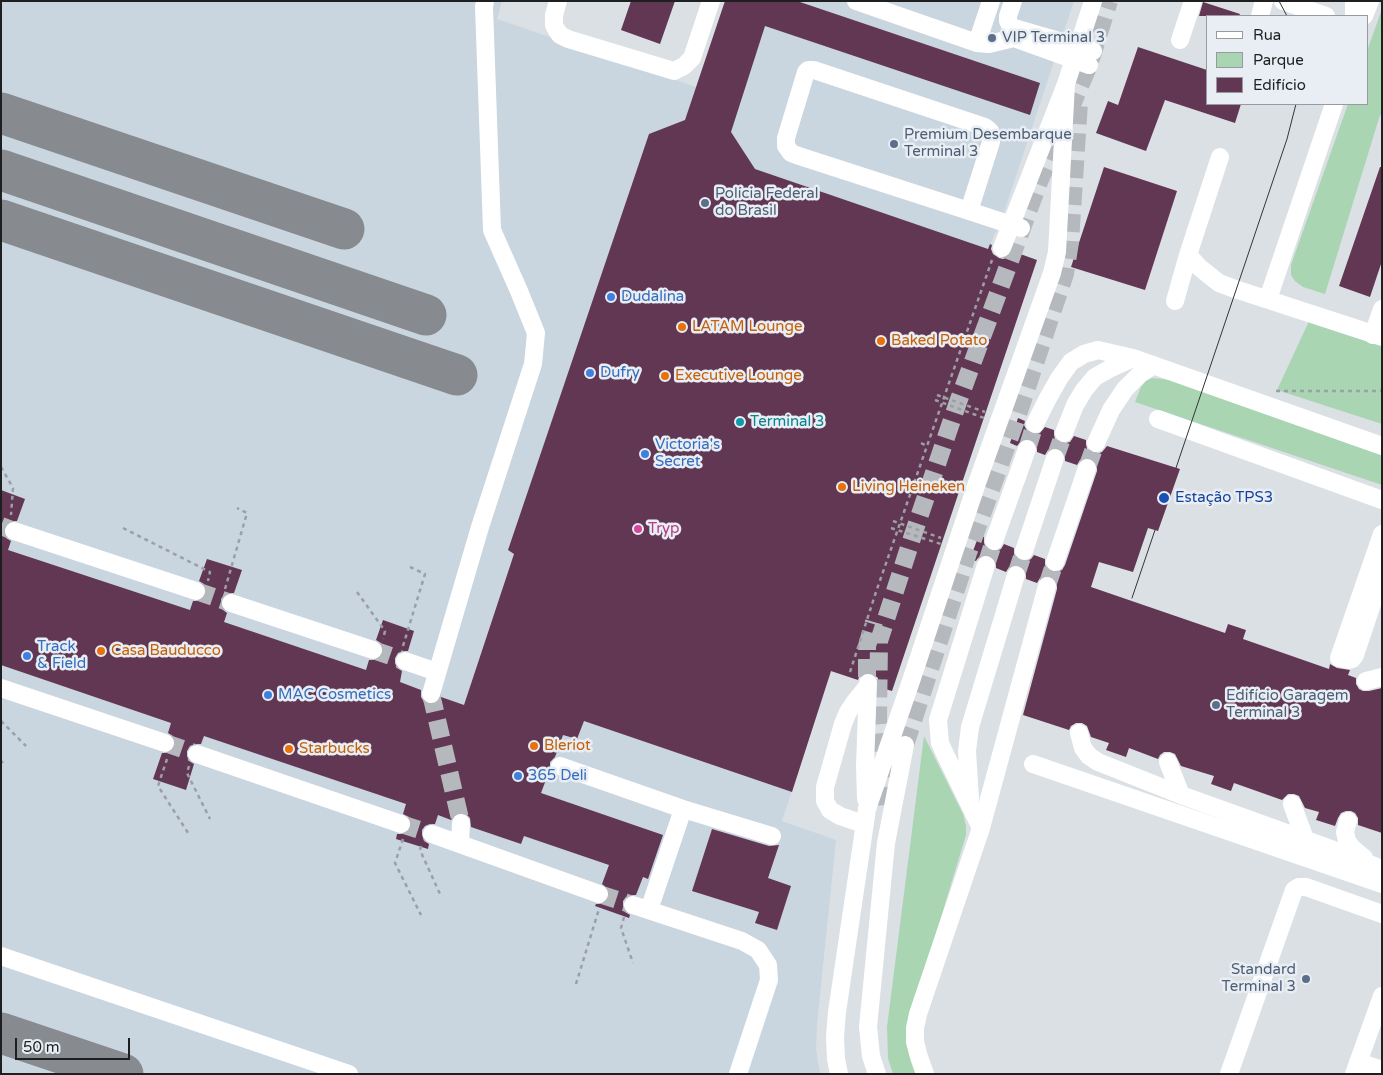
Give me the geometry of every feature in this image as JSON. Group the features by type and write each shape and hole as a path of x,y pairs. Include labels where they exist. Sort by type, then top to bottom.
{"street":[{"path":"431,694 480,527 533,364 536,333 492,230 485,1"},
{"path":"558,1 554,15 554,25 560,35 674,71 684,66 692,58 711,1"},
{"path":"856,1 977,43 989,44 1014,38 1091,58 1014,28 1008,21 1013,1"},
{"path":"977,43 992,1"},
{"path":"997,254 1066,84 1093,1"},
{"path":"1180,40 1194,1"},
{"path":"1260,15 1264,1"},
{"path":"1282,1 1323,15"},
{"path":"1354,1 1354,15"},
{"path":"1364,15 1370,1"},
{"path":"969,211 991,142 990,131 985,127 814,70 806,72 786,138 786,146 791,152 969,211 1021,228"},
{"path":"865,817 912,678 953,545 1058,252 1066,84"},
{"path":"1268,299 1334,105"},
{"path":"1175,301 1220,156"},
{"path":"1188,255 1199,267 1219,283 1378,336 1382,309"},
{"path":"1035,424 1060,377 1071,362 1084,354 1098,350 1154,365 1382,446"},
{"path":"1064,433 1075,405 1095,377 1133,358"},
{"path":"1096,443 1111,410 1126,389 1140,374 1154,365"},
{"path":"1158,419 1382,500"},
{"path":"994,541 1027,449"},
{"path":"1024,551 1055,458"},
{"path":"1055,562 1087,468"},
{"path":"12,526 201,589"},
{"path":"1382,534 1339,658 1349,660 1355,655 1382,574"},
{"path":"980,828 949,766 940,743 938,720 986,565"},
{"path":"971,807 967,751 970,728 1016,576"},
{"path":"926,1074 915,1042 918,1014 980,828 1047,586"},
{"path":"228,597 377,648"},
{"path":"403,655 437,672"},
{"path":"839,1074 835,1037 837,1012 865,817 868,685 848,712 824,794 825,801 830,810 840,816 865,817"},
{"path":"1,688 166,748"},
{"path":"1079,733 1083,748 1089,756 1098,762 1305,840 1381,874"},
{"path":"877,1074 871,1056 868,1027 886,843 905,745"},
{"path":"194,757 402,829"},
{"path":"1168,762 1181,794"},
{"path":"1033,764 1381,874"},
{"path":"560,766 772,836"},
{"path":"1292,804 1305,840"},
{"path":"886,805 886,843"},
{"path":"683,808 636,909 742,941 758,950 768,965 769,980 738,1074"},
{"path":"1348,821 1345,832 1346,841 1381,874"},
{"path":"460,844 461,823"},
{"path":"427,838 460,844 600,899"},
{"path":"1229,1074 1294,890 1298,887 1306,887 1382,914"},
{"path":"1,956 349,1074"},
{"path":"1382,996 1356,1068 1382,1070"}],"path":[{"path":"850,672 897,530 997,254"},
{"path":"1269,406 1274,390 1382,391"},
{"path":"937,394 958,402"},
{"path":"935,400 998,422"},
{"path":"921,443 928,446"},
{"path":"1,467 14,488 12,526"},
{"path":"228,597 247,513 237,508"},
{"path":"893,521 953,545"},
{"path":"123,528 210,572 201,589"},
{"path":"891,528 953,545"},
{"path":"403,655 424,574 410,567"},
{"path":"356,592 386,631 377,648"},
{"path":"1,720 26,746"},
{"path":"166,748 158,786 190,836"},
{"path":"194,757 187,773 210,819"},
{"path":"402,829 395,863 421,915"},
{"path":"427,838 420,850 440,894"},
{"path":"576,984 600,899"},
{"path":"633,963 621,928 636,909"}],"shaded area":[{"path":"1,1 502,1 497,19 696,87 725,1 1074,1 1001,221 988,249 840,674 831,672 782,821 836,840 817,1024 816,1049 820,1074 1,1074"}],"green space":[{"path":"1382,9 1382,115 1380,115 1325,294 1303,287 1295,281 1291,275 1291,265 1348,105 1368,105 1368,48"},
{"path":"1310,319 1382,344 1382,424 1277,390"},
{"path":"1152,378 1172,380 1382,454 1382,485 1135,402 1141,387"},
{"path":"924,736 963,814 966,835 907,1029 917,1074 893,1074 888,1058 887,1027"}],"building":[{"path":"631,1 675,1 660,44 621,30"},
{"name":"Terminal 3","path":"725,1 797,1 1040,83 1030,115 765,26 731,132 755,169 988,249 990,244 992,245 993,254 999,258 1008,257 1012,251 1037,260 892,691 878,687 878,678 868,672 863,673 858,680 831,671 792,792 584,721 577,739 563,735 555,757 550,762 550,769 541,793 663,835 648,879 643,877 636,895 630,895 623,901 623,908 630,915 629,918 595,906 605,902 609,897 607,888 602,884 609,865 524,836 521,844 471,827 470,818 462,812 456,814 451,820 438,815 435,824 425,826 422,830 422,835 424,841 429,844 428,849 396,839 397,834 408,832 411,827 409,817 403,814 406,804 204,736 201,744 190,746 187,751 189,761 194,764 186,790 153,779 162,753 172,751 175,746 173,736 168,733 171,723 1,665 1,490 25,499 17,521 7,523 4,528 6,538 11,541 8,550 190,610 193,601 203,599 206,594 204,584 199,581 207,559 242,570 234,593 228,593 221,599 221,606 227,613 224,622 366,670 369,660 376,660 383,654 381,643 376,640 383,620 414,631 408,651 398,653 395,658 397,668 402,671 400,682 421,690 421,697 428,704 434,704 441,697 464,705 514,554 508,550 649,134 685,120"},
{"path":"1203,2 1240,14 1240,15 1199,16"},
{"path":"1138,47 1206,70 1206,105 1241,105 1235,123 1165,100 1146,151 1096,133 1108,101 1118,105"},
{"path":"1104,167 1177,191 1145,290 1071,267"},
{"path":"1380,167 1382,167 1382,261 1370,297 1339,286"},
{"name":"Edifício Garagem Terminal 3","path":"1018,418 1025,421 1024,425 1031,434 1040,433 1045,427 1054,430 1055,439 1061,443 1070,442 1074,436 1086,440 1087,449 1092,453 1102,452 1107,446 1180,469 1158,531 1148,528 1133,572 1099,562 1091,587 1225,633 1228,624 1246,630 1243,639 1329,669 1330,664 1337,668 1350,670 1348,675 1356,678 1356,684 1363,691 1382,688 1382,833 1358,825 1358,818 1351,811 1341,813 1335,826 1316,820 1319,812 1305,808 1299,796 1294,794 1288,794 1282,800 1234,783 1231,791 1211,784 1214,776 1181,766 1175,754 1170,752 1164,752 1158,759 1129,748 1126,757 1106,750 1109,743 1091,737 1087,726 1082,723 1076,723 1069,730 1023,715 1057,583 1054,578 1049,576 1040,578 1037,583 1026,579 1026,572 1019,565 1009,567 1006,572 996,568 994,558 989,555 983,555 976,561 970,559 979,535 984,537 986,548 990,551 1001,549 1004,544 1014,548 1014,554 1020,561 1027,561 1034,555 1045,559 1045,565 1051,572 1062,570 1097,471 1097,466 1095,461 1090,458 1080,460 1077,465 1065,461 1063,451 1058,448 1048,450 1045,455 1037,452 1035,443 1030,439 1021,441 1017,446 1010,443"},
{"path":"712,829 769,846 779,845 768,878 791,886 777,930 755,923 759,912 692,891"}],"taxiway":[{"path":"1,113 344,229"},
{"path":"1,170 426,315"},
{"path":"1,220 457,375"},
{"path":"1,1033 123,1074"}],"tunnel":[{"path":"886,805 878,721 879,641 958,402 1039,182 1089,65 1109,1"},
{"path":"905,745 968,553 1015,423 1065,274 1070,242 1079,102"},
{"path":"1027,449 1035,424"},
{"path":"1055,458 1064,433"},
{"path":"1087,468 1096,443"},
{"path":"1,526 14,531"},
{"path":"986,565 994,541"},
{"path":"1016,575 1024,551"},
{"path":"1047,586 1055,562"},
{"path":"196,591 231,603"},
{"path":"867,677 867,646 874,622"},
{"path":"373,650 405,661"},
{"path":"431,694 461,823"},
{"path":"165,743 197,754"},
{"path":"401,824 432,834"},
{"path":"599,894 633,905"}],"tram line":[{"path":"1279,1 1286,15"},
{"path":"1176,468 1287,139 1296,105"},
{"path":"1132,598 1155,530"}],"place":[{"name":"VIP Terminal 3","path":"992,38"},
{"name":"Premium Desembarque Terminal 3","path":"894,144"},
{"name":"Polícia Federal do Brasil","path":"705,203"},
{"name":"Dudalina","path":"611,297"},
{"name":"LATAM Lounge","path":"682,327"},
{"name":"Baked Potato","path":"881,341"},
{"name":"Dufry","path":"590,373"},
{"name":"Executive Lounge","path":"665,376"},
{"name":"Terminal 3","path":"740,422"},
{"name":"Victoria's Secret","path":"645,454"},
{"name":"Living Heineken","path":"842,487"},
{"name":"Estação TPS3","path":"1164,498"},
{"name":"Tryp","path":"638,529"},
{"name":"Casa Bauducco","path":"101,651"},
{"name":"Track & Field","path":"27,656"},
{"name":"MAC Cosmetics","path":"268,695"},
{"name":"Edifício Garagem Terminal 3","path":"1216,705"},
{"name":"Bleriot","path":"534,746"},
{"name":"Starbucks","path":"289,749"},
{"name":"365 Deli","path":"518,776"},
{"name":"Standard Terminal 3","path":"1306,979"}]}
